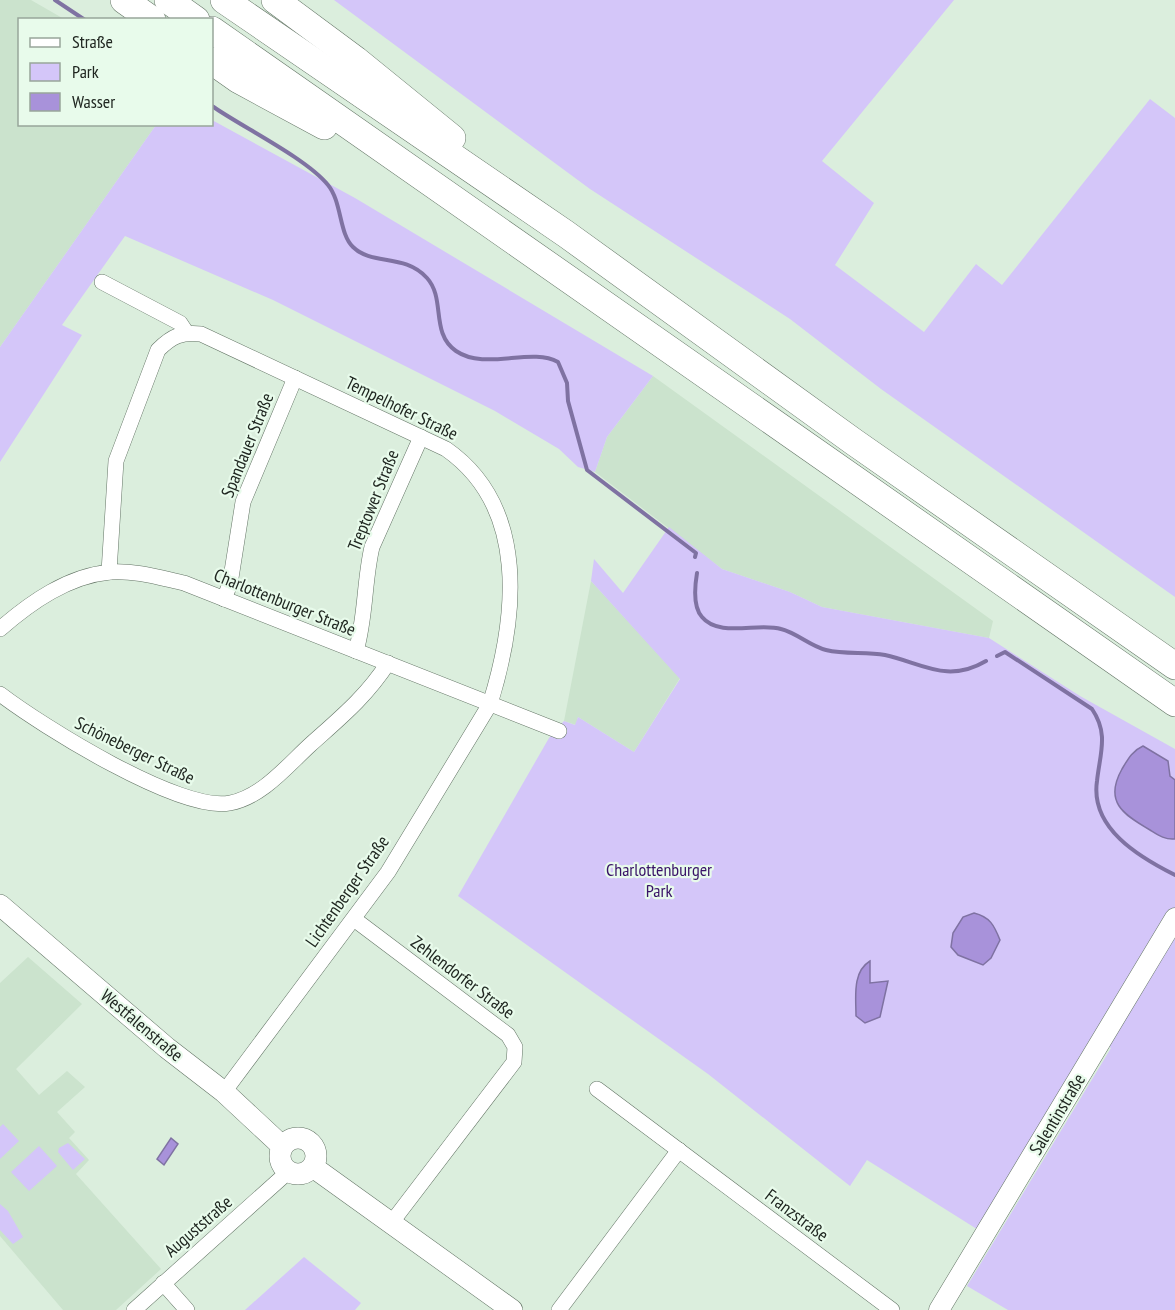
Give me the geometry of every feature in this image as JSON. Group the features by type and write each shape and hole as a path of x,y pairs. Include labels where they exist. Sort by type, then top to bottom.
{"highway":[{"path":"124,0 149,18"},
{"path":"168,0 193,18"},
{"path":"224,0 566,234 844,435 1175,666"},
{"path":"275,0 356,60 566,234"},
{"path":"213,31 1175,703"},
{"path":"213,62 239,80 320,124 415,183 468,207"}],"main road":[{"name":"Westfalenstraße","path":"0,904 159,1041 224,1092 282,1146"},
{"path":"297,1138 308,1141 315,1150 313,1167 304,1173 288,1172 280,1160 282,1146 297,1138"},
{"path":"313,1167 512,1310"}],"street":[{"name":"Tempelhofer Straße","path":"102,282 180,323 186,332 201,334 446,449 472,471 504,527 512,582 497,679 490,704"},
{"path":"109,572 116,461 158,350 170,337 186,332"},
{"name":"Spandauer Straße","path":"224,599 230,584 243,502 295,378"},
{"name":"Treptower Straße","path":"356,651 364,625 368,565 372,547 421,437"},
{"name":"Charlottenburger Straße","path":"0,629 24,608 50,592 80,579 109,572 184,583 559,731"},
{"name":"Schöneberger Straße","path":"0,694 53,731 156,785 198,802 230,804 256,793 372,689 388,663"},
{"name":"Lichtenberger Straße","path":"224,1092 388,872 490,704"},
{"name":"Salentinstraße","path":"939,1310 1175,918"},
{"name":"Zehlendorfer Straße","path":"354,919 508,1035 516,1053 514,1062 392,1222"},
{"name":"Franzstraße","path":"597,1089 892,1310"},
{"path":"559,1310 678,1150"},
{"name":"Auguststraße","path":"134,1310 288,1172"},
{"path":"163,1283 187,1310"}],"shaded area":[{"path":"0,0 31,0 62,18 18,18 18,126 155,126 0,347"},
{"path":"653,376 993,621 989,638 822,607 790,592 722,569 595,472 607,437"},
{"path":"591,581 680,678 634,752 578,717 576,725 564,721"},
{"path":"28,957 82,1004 16,1069 39,1095 67,1071 85,1087 57,1112 75,1132 69,1138 89,1160 76,1174 161,1269 116,1310 63,1310 0,1236 0,983"}],"green space":[{"path":"334,0 954,0 822,161 874,203 835,265 924,332 976,264 1002,285 1150,99 1175,118 1175,597 881,389 790,319 590,189"},
{"path":"213,121 355,198 653,376 607,437 595,472 578,467 559,449 495,411 273,300 125,236 62,325 82,335 0,462 0,347 155,126 213,126"},
{"name":"Charlottenburger Park","path":"669,527 722,569 790,592 822,607 989,638 1080,696 1175,749 1175,1310 1008,1310 967,1286 1111,1048 1096,1038 980,1231 867,1160 850,1186 708,1074 458,896 549,738 564,721 575,725 578,717 634,752 680,679 591,581 594,559 623,593"},
{"path":"3,1124 19,1141 0,1159 0,1127"},
{"path":"68,1143 85,1159 73,1170 58,1152 59,1148"},
{"path":"39,1146 57,1166 29,1191 11,1172"},
{"path":"0,1204 8,1211 23,1237 13,1244 0,1230"},
{"path":"304,1257 361,1303 355,1310 245,1310"}],"water":[{"path":"1143,746 1168,761 1170,776 1175,780 1175,839 1162,837 1131,818 1119,806 1116,798 1117,780 1122,769 1133,753"},
{"path":"974,913 991,922 1000,940 991,958 983,965 958,955 951,947 953,933 963,917"},
{"path":"870,961 870,983 888,981 880,1017 865,1023 856,1016 856,986 860,972"},
{"path":"171,1138 178,1144 164,1165 157,1159"}],"waterway":[{"path":"55,0 82,18"},
{"path":"213,107 305,164 328,185 336,200 345,234 353,247 369,256 408,265 427,278 436,296 443,335 456,351 468,357 480,359 535,357 558,362 567,383 568,401 587,470 696,553 695,557"},
{"path":"697,573 695,596 697,608 702,617 718,627 772,627 793,633 814,646 826,650 885,655 935,670 959,671 986,661"},
{"path":"997,656 1005,652 1092,709 1102,735 1097,781 1097,798 1101,813 1109,827 1133,850 1175,875"}]}
